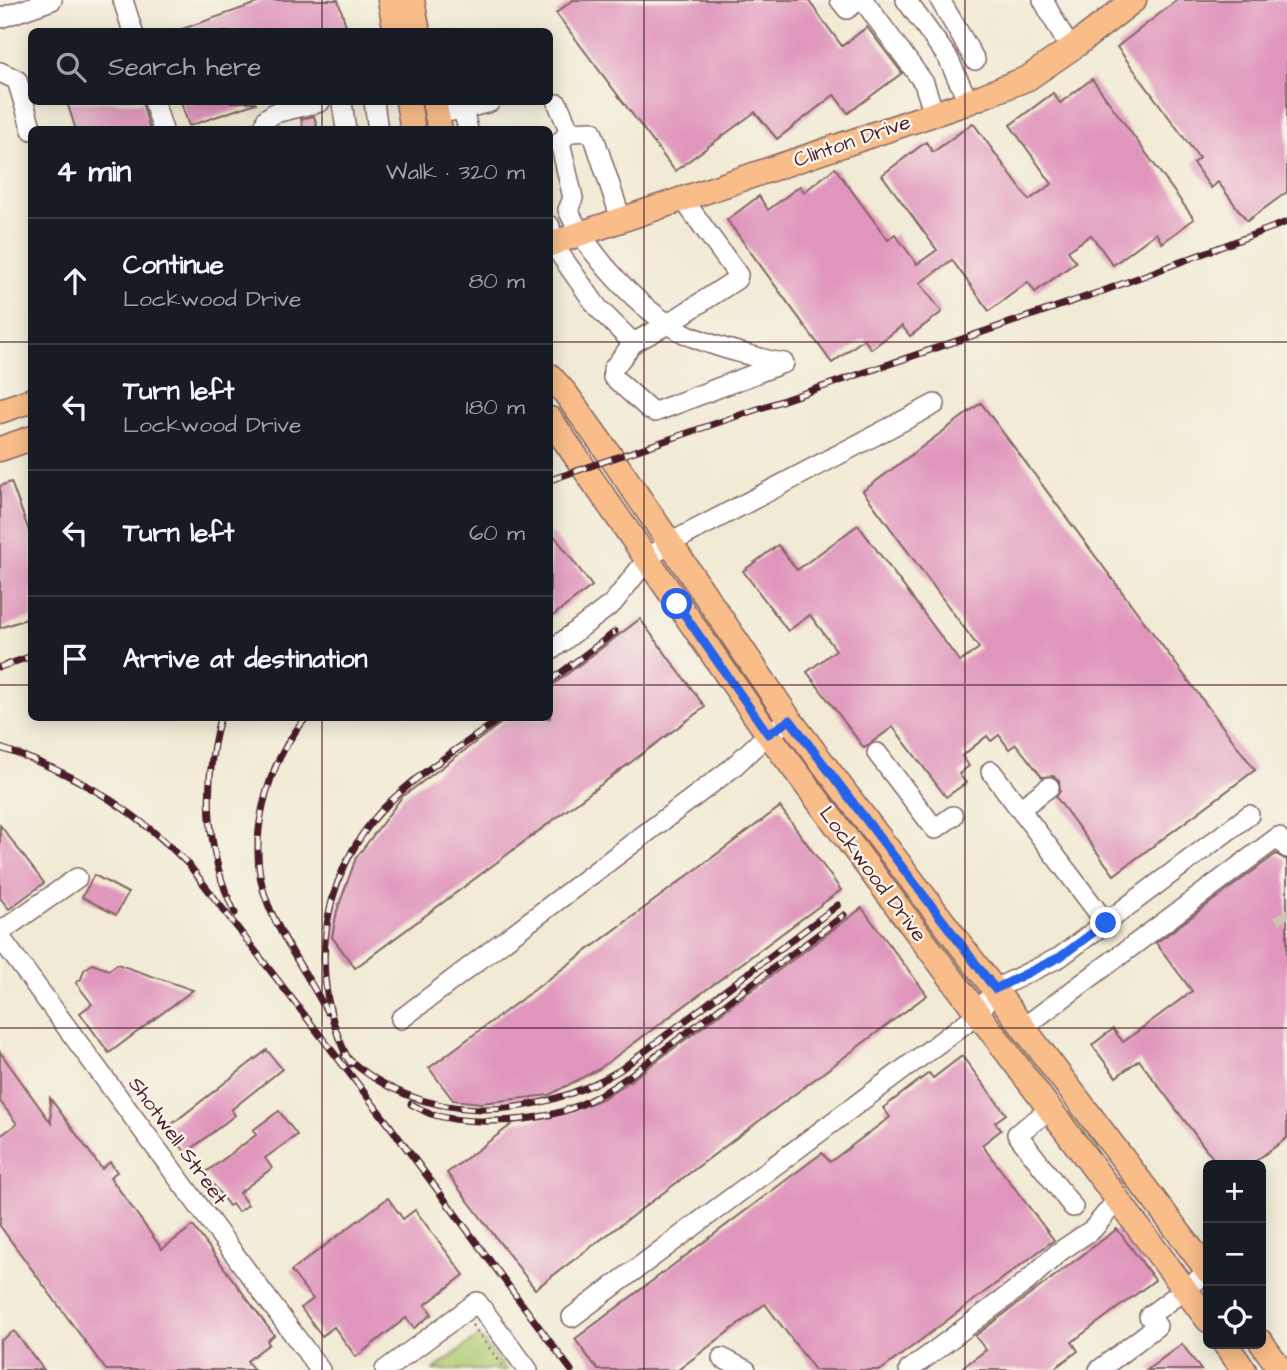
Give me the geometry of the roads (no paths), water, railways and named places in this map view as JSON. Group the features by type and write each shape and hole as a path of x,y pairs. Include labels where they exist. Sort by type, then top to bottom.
{"main road":[{"path":"390,0 395,28"},
{"path":"412,0 417,28"},
{"name":"Clinton Drive","path":"553,237 579,234 934,114 1028,78 1134,0"},
{"path":"409,105 412,126"},
{"name":"Lockwood Drive","path":"553,380 574,405 790,720 1203,1265"},
{"path":"0,411 28,401"},
{"name":"Lockwood Drive","path":"553,423 768,734 1203,1314"},
{"path":"0,449 28,439"},
{"path":"1051,1109 1074,1093"},
{"path":"1102,1178 1125,1161"},
{"path":"1266,1348 1281,1367"},
{"path":"1229,1349 1244,1370"}],"street":[{"path":"0,18 52,0"},
{"path":"123,0 132,28"},
{"path":"840,0 847,9 861,0 924,83 934,114"},
{"path":"906,0 948,58 968,101"},
{"path":"940,0 975,60"},
{"path":"1043,0 1070,49"},
{"path":"0,72 17,80 31,126"},
{"path":"558,104 570,132"},
{"path":"156,105 162,126"},
{"path":"264,126 267,118 275,113 308,105"},
{"path":"342,105 345,126"},
{"path":"374,105 377,126"},
{"path":"437,115 479,105"},
{"path":"463,109 467,126"},
{"path":"621,219 592,131 570,132 560,142 573,198 568,209 579,234 628,290 662,320 702,341 771,362 784,363 655,412 649,410 613,377 612,369 633,343 662,320 737,279 738,275 683,199"},
{"path":"553,242 598,309 633,343"},
{"path":"553,649 613,603 648,558 670,543 935,404"},
{"path":"401,1019 732,768 768,734 790,720"},
{"path":"877,753 935,829 953,816"},
{"path":"991,771 1106,923"},
{"path":"1020,809 1049,787"},
{"path":"572,1317 979,1013 995,989 1060,957 1249,815"},
{"path":"1024,1027 1278,837 1287,848"},
{"path":"0,932 77,878"},
{"name":"Shotwell Street","path":"0,937 320,1370"},
{"path":"1051,1109 1017,1134 1073,1207"},
{"path":"909,1370 1026,1282 1059,1252 1093,1229 1118,1199"},
{"path":"1099,1370 1157,1326 1149,1316 1203,1276"},
{"path":"386,1370 470,1308 528,1370"},
{"path":"722,1358 746,1370"}],"tunnel":[{"path":"1282,912 1287,919"}],"railway":[{"path":"553,479 1103,291 1287,222"},
{"path":"553,679 615,632"},
{"path":"0,667 28,657"},
{"path":"219,721 211,767 210,817 218,866 235,913"},
{"path":"304,721 280,758 270,781 263,806 258,856 261,881 274,918 327,1012"},
{"path":"351,1064 337,1033 328,1000 324,966 326,932 333,898 344,867 361,837 395,797 439,761 497,721"},
{"path":"0,748 53,768 102,794 147,827 189,865 390,1126 571,1370"},
{"path":"344,1055 375,1078 408,1095 443,1105 479,1109 515,1107 551,1100 620,1070 838,905"},
{"path":"411,1104 446,1118 482,1121 540,1117 580,1105 629,1076 844,915"}]}
